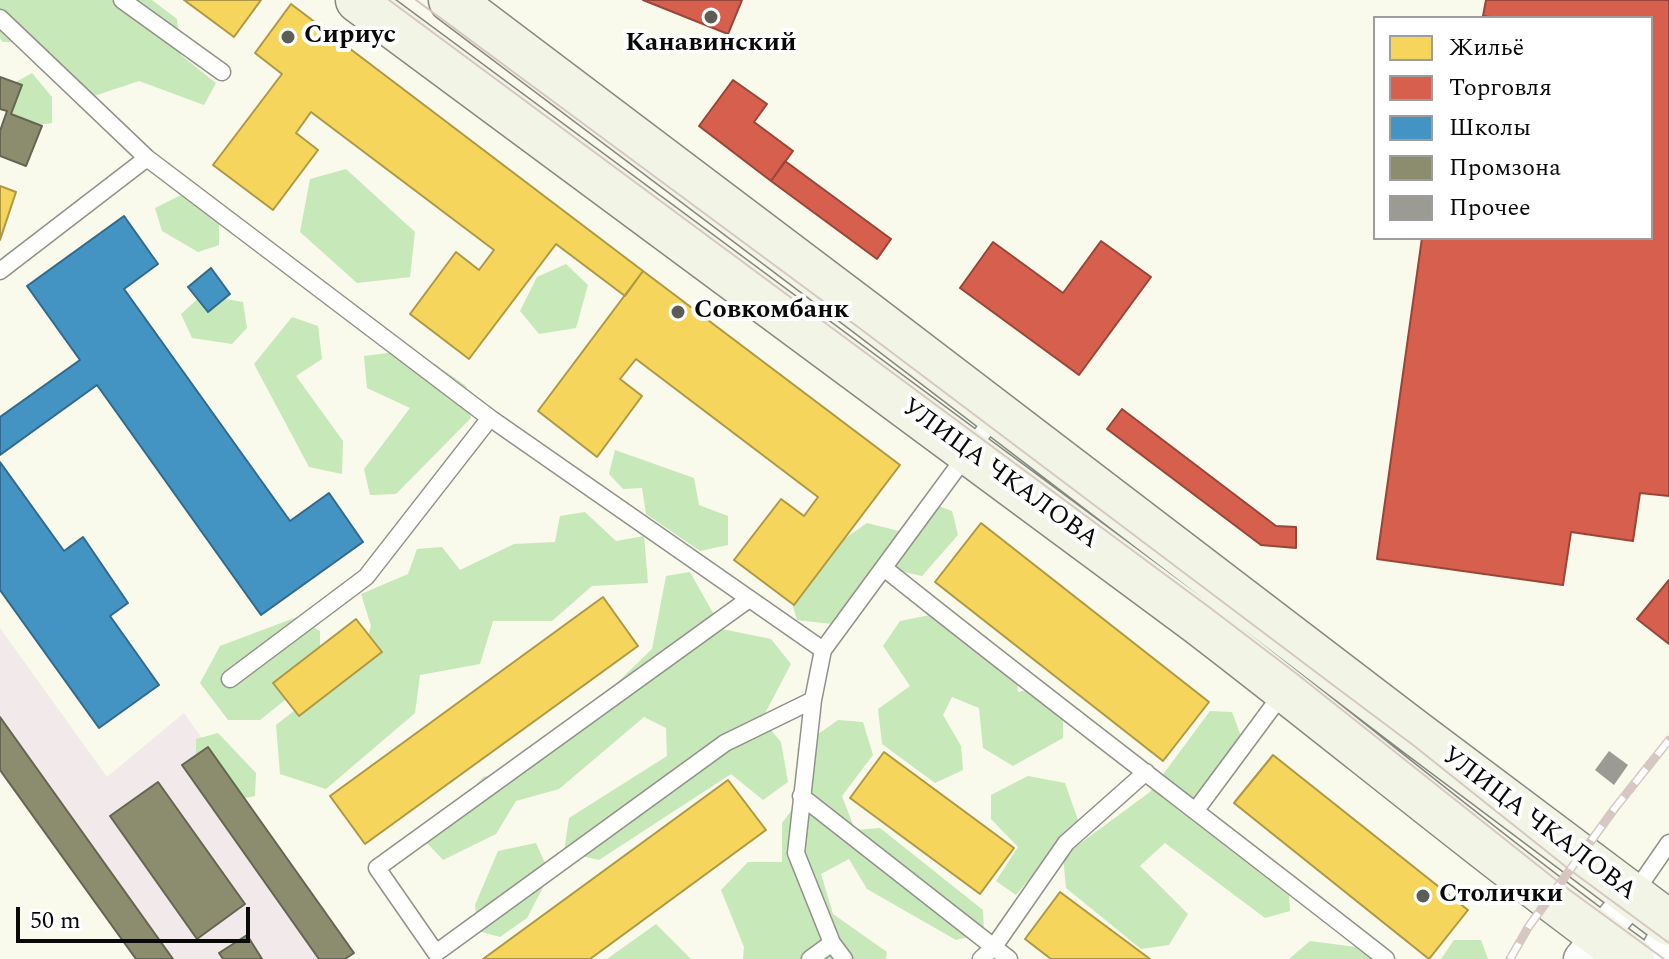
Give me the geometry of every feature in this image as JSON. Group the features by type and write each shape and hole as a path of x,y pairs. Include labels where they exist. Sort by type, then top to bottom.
{"main road":[{"name":"УЛИЦА ЧКАЛОВА","path":"358,0 968,452 1300,670 1669,923"},
{"name":"УЛИЦА ЧКАЛОВА","path":"451,0 997,413 1300,670 1604,951"}],"street":[{"path":"1604,951 1632,896"},
{"path":"1654,959 1669,931"}],"lane":[{"path":"122,0 222,72"},
{"path":"0,18 147,158 490,418 823,650"},
{"path":"0,271 147,158"},
{"path":"844,959 832,943 796,853 813,700 823,650 997,413"},
{"path":"230,679 366,577 490,418"},
{"path":"884,568 1029,684 1386,959"},
{"path":"749,599 377,868 436,953 725,743 813,700"},
{"path":"1196,810 1300,670"},
{"path":"987,953 1066,843 1146,772"},
{"path":"801,796 987,953 1009,959"},
{"path":"1632,896 1669,843"},
{"path":"810,959 832,943"}],"shaded area":[{"path":"0,628 107,777 184,713 354,953 344,959 136,959 0,770"}],"green space":[{"path":"0,0 152,0 177,19 181,55 216,83 204,105 139,81 94,96 38,42 3,42 0,38"},
{"path":"32,73 52,97 52,123 15,128 5,88"},
{"path":"346,169 415,232 410,277 357,283 300,232 310,179"},
{"path":"181,195 219,221 219,245 198,252 162,231 155,208"},
{"path":"566,264 588,285 576,328 539,334 520,311 537,277"},
{"path":"202,295 243,302 247,328 232,344 192,338 181,314"},
{"path":"292,317 318,326 322,359 296,376 343,441 342,474 309,467 254,364"},
{"path":"395,352 415,372 435,364 466,386 471,418 396,494 370,495 364,469 410,408 367,388 364,356"},
{"path":"615,450 694,478 699,505 728,516 728,545 700,551 646,514 642,488 623,489 609,474"},
{"path":"936,505 952,511 958,535 922,576 879,566 832,624 797,620 785,580 867,523 915,535"},
{"path":"585,512 616,541 644,536 648,583 592,586 552,621 493,621 480,664 420,675 415,713 326,789 280,774 276,725 361,658 371,626 361,594 408,574 417,549 442,547 460,570 514,544 555,542 560,516"},
{"path":"690,572 722,629 771,639 791,664 762,719 781,742 788,782 763,800 731,774 599,860 564,852 569,818 667,756 666,728 644,717 559,789 516,801 496,834 443,860 427,843 483,777 532,765 652,649 666,576"},
{"path":"950,611 1016,662 1018,692 1048,685 1063,698 1063,738 1013,766 983,748 979,708 952,697 943,715 961,746 963,770 935,783 882,744 878,709 910,686 883,646 900,621"},
{"path":"297,617 320,631 320,672 260,720 228,720 200,683 220,646"},
{"path":"1210,711 1232,712 1241,736 1186,811 1289,893 1290,911 1265,918 1165,843 1140,866 1188,914 1169,945 1141,949 1066,888 1063,856 1150,792"},
{"path":"838,720 863,722 873,755 842,796 855,830 880,828 983,910 984,933 956,940 867,889 849,859 821,874 833,914 887,952 886,959 743,959 744,947 721,890 748,862 782,862 782,823 809,787 797,749"},
{"path":"218,733 256,773 255,796 231,801 196,762 196,739"},
{"path":"1028,776 1065,783 1078,820 1016,895 996,881 1018,847 991,819 991,795"},
{"path":"536,843 550,874 527,918 500,937 478,931 475,905 498,851"},
{"path":"656,924 691,959 607,959"},
{"path":"1454,940 1481,940 1488,959 1441,959"},
{"path":"1310,941 1356,947 1376,959 1289,959"}],"building: Жильё":[{"path":"184,0 261,0 234,37"},
{"path":"291,4 643,271 625,296 556,244 469,359 410,314 456,252 479,270 494,250 311,112 296,133 318,150 273,210 213,165 282,74 255,53"},
{"path":"0,186 16,192 0,240"},
{"path":"643,271 900,465 794,605 734,560 781,499 804,516 818,497 636,359 620,379 642,396 597,457 538,411"},
{"path":"981,523 1209,702 1163,761 935,582"},
{"path":"603,597 638,646 365,844 330,796"},
{"path":"356,619 382,652 299,716 273,683"},
{"path":"884,752 1014,848 980,894 850,798"},
{"path":"1273,755 1468,910 1429,959 1234,803"},
{"path":"728,780 766,830 590,959 483,959"},
{"path":"1060,892 1150,959 1051,959 1025,939"}],"building: Торговля":[{"name":"Канавинский","path":"643,0 742,0 728,34"},
{"path":"1486,0 1669,0 1669,496 1640,493 1633,541 1571,532 1563,585 1377,559 1422,240 1653,240 1653,16 1483,16"},
{"path":"733,80 767,104 754,122 793,151 771,181 699,126"},
{"path":"785,161 891,239 877,259 771,181"},
{"path":"1101,241 1151,277 1079,375 960,288 993,242 1063,293"},
{"path":"1122,409 1276,526 1296,527 1296,548 1261,545 1107,429"},
{"path":"1669,580 1669,644 1637,619"}],"building: Школы":[{"path":"124,216 158,264 124,289 290,521 329,493 363,542 261,615 97,385 0,455 0,417 80,360 27,286"},
{"path":"211,268 230,294 208,312 188,287"},
{"path":"0,462 64,551 83,537 128,603 110,616 159,685 99,728 0,590"}],"building: Промзона":[{"path":"0,77 22,85 11,114 42,126 26,166 0,156 0,131 7,111 0,109"},
{"path":"0,717 173,959 136,959 0,770"},
{"path":"208,747 354,953 345,959 319,959 182,765"},
{"path":"158,782 245,904 197,939 110,816"},
{"path":"247,935 262,959 223,959 219,953"}],"building: Прочее":[{"path":"1609,751 1628,765 1614,785 1595,770"}],"tram line":[{"path":"389,0 1209,607 1560,883 1664,959"},
{"path":"416,0 858,327 1413,745 1570,870 1669,943"}],"railway":[{"path":"1510,959 1529,926 1669,740"}],"place":[{"name":"Канавинский","path":"711,17"},
{"name":"Сириус","path":"288,37"},
{"name":"Совкомбанк","path":"678,312"},
{"name":"Столички","path":"1423,896"}]}
